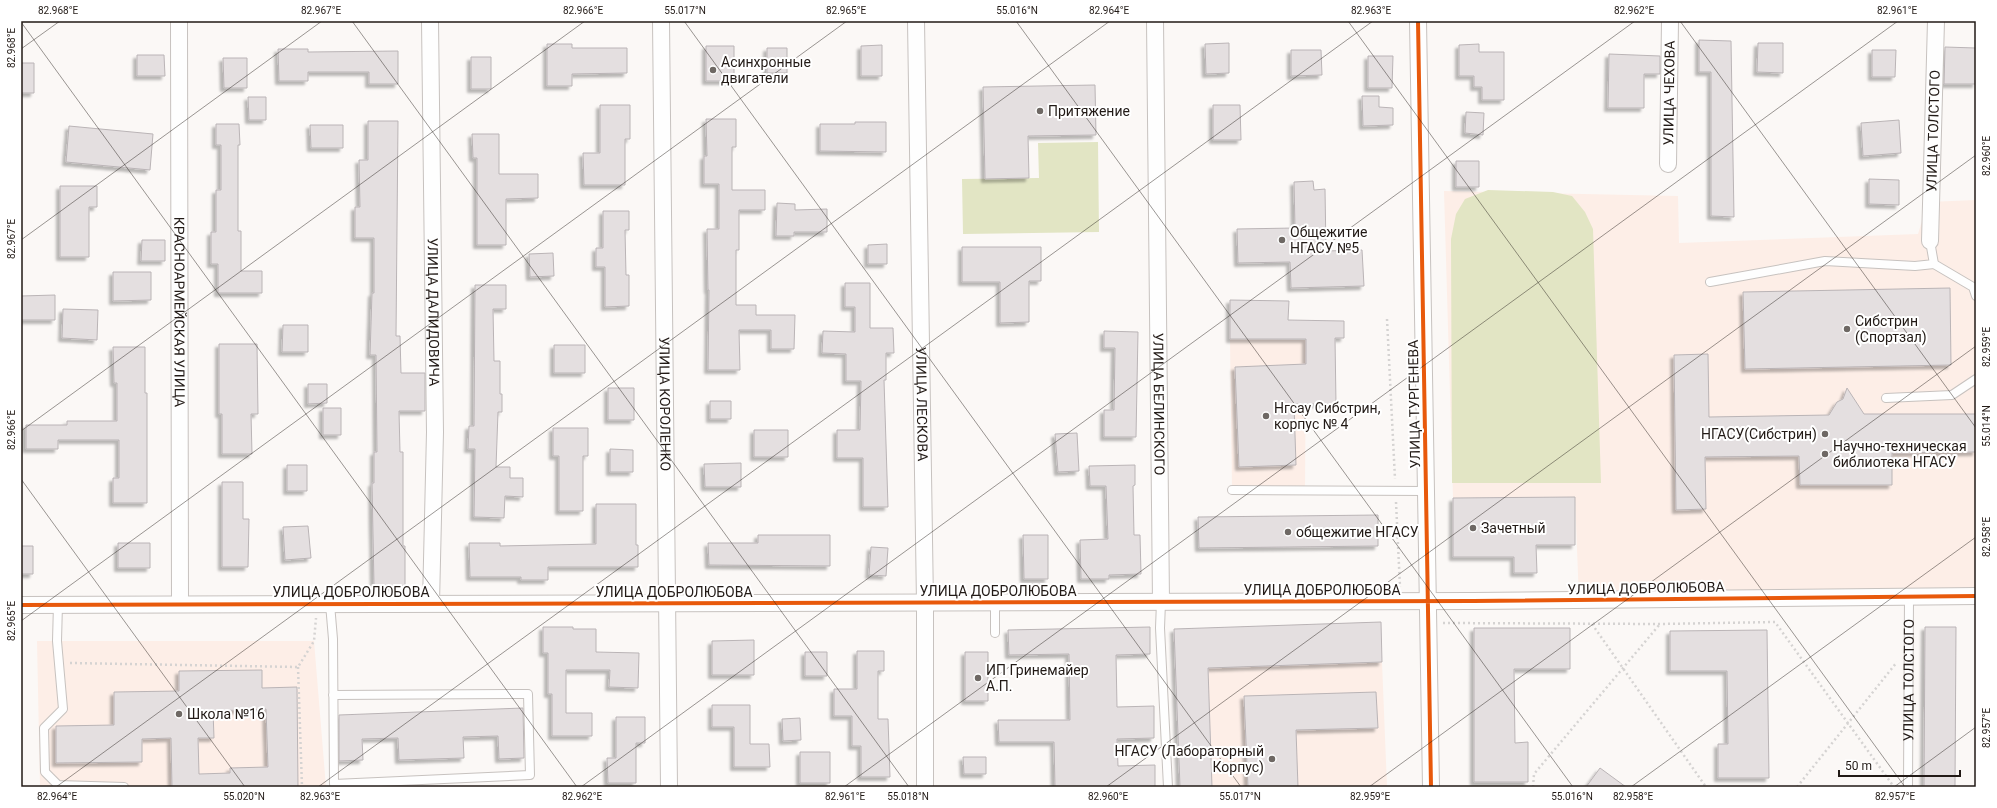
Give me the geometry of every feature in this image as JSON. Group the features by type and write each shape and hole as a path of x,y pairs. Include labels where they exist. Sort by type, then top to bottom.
{"street":[{"name":"КРАСНОАРМЕЙСКАЯ УЛИЦА","path":"179,21 180,603"},
{"name":"УЛИЦА ДАЛИДОВИЧА","path":"430,21 435,432 431,603"},
{"name":"УЛИЦА КОРОЛЕНКО","path":"661,21 670,787"},
{"name":"УЛИЦА ЛЕСКОВА","path":"916,21 925,603 925,787"},
{"name":"УЛИЦА БЕЛИНСКОГО","path":"1155,21 1161,602"},
{"name":"УЛИЦА ТУРГЕНЕВА","path":"1418,21 1431,787"},
{"name":"УЛИЦА ЧЕХОВА","path":"1668,164 1670,21"},
{"name":"УЛИЦА ТОЛСТОГО","path":"1930,241 1936,21"},
{"name":"УЛИЦА ДОБРОЛЮБОВА","path":"21,605 180,603 323,604 1429,601 1976,596"}],"lane":[{"path":"1930,241 1934,264"},
{"path":"1710,282 1825,261 1915,266 1934,264 1973,287 1976,296"},
{"path":"1886,398 1952,394 1976,379"},
{"path":"1232,490 1427,490"},
{"name":"УЛИЦА ТОЛСТОГО","path":"1908,787 1909,597"},
{"path":"995,602 995,633"},
{"name":"УЛИЦА БЕЛИНСКОГО","path":"1161,602 1160,628 1168,787"},
{"path":"58,604 59,663 63,709 44,728 45,772 58,785 124,787"},
{"path":"323,604 333,639 333,695 334,784 530,775 528,694 333,695"}],"path":[{"path":"1387,319 1401,601"},
{"path":"302,787 298,667 314,642 323,604"},
{"path":"1429,623 1660,624 1776,622 1894,787"},
{"path":"1592,624 1622,669 1706,787"},
{"path":"1533,787 1534,774 1660,624"},
{"path":"1798,787 1900,658"},
{"path":"59,663 298,667"}],"shaded area":[{"path":"1444,191 1678,196 1679,243 1918,234 1928,202 1976,200 1976,593 1579,600 1575,497 1453,498"},
{"path":"1230,339 1306,340 1305,490 1232,490"},
{"name":"Школа №16","path":"37,641 314,641 326,787 40,787"},
{"path":"1382,662 1387,787 1212,787 1208,668"}],"green space":[{"path":"1098,142 1099,232 963,234 962,179 1039,178 1038,143"},
{"path":"1488,190 1553,192 1572,196 1585,212 1593,229 1601,483 1452,483 1451,239 1456,214 1465,199"}],"building":[{"path":"1699,40 1731,41 1734,217 1711,216 1711,72 1699,72"},
{"path":"1229,43 1229,73 1206,74 1205,44"},
{"path":"1758,43 1783,43 1783,73 1757,72"},
{"path":"547,44 572,44 572,48 627,48 627,73 572,74 572,86 547,86"},
{"path":"1479,44 1479,52 1504,52 1504,100 1482,100 1482,87 1474,87 1474,76 1459,76 1459,45"},
{"path":"882,45 882,76 861,76 861,46"},
{"path":"706,46 734,46 734,81 706,81"},
{"path":"1945,47 1976,48 1976,84 1944,84"},
{"path":"767,48 787,48 787,73 767,73"},
{"path":"278,49 308,49 308,52 398,51 398,84 369,84 369,72 308,72 308,81 279,81"},
{"path":"1291,50 1321,50 1322,75 1291,76"},
{"path":"1872,50 1896,50 1895,77 1872,77"},
{"path":"1609,54 1660,56 1660,74 1644,74 1644,108 1608,108"},
{"path":"137,55 164,55 165,76 137,76"},
{"path":"1368,56 1393,56 1392,88 1368,88"},
{"path":"471,57 491,57 491,89 471,89"},
{"path":"223,58 247,58 247,88 224,88"},
{"path":"21,63 34,63 34,93 21,93"},
{"name":"Притяжение","path":"1095,85 1096,135 1028,136 1029,178 985,179 983,87"},
{"path":"1362,96 1379,96 1379,107 1393,108 1393,125 1363,126"},
{"path":"248,97 266,97 266,120 249,120"},
{"path":"600,105 630,105 630,139 625,139 625,185 584,185 583,153 600,153"},
{"path":"1213,105 1240,105 1241,140 1213,140"},
{"path":"1466,112 1484,113 1483,135 1465,133"},
{"path":"706,119 736,119 736,147 732,147 732,190 765,190 765,210 739,210 739,250 736,250 736,305 756,305 756,315 795,315 794,349 771,349 771,330 739,330 740,370 708,370 709,290 707,229 719,229 719,184 704,184 704,156 707,156"},
{"path":"1899,120 1901,153 1863,156 1861,123"},
{"path":"368,121 398,121 396,336 400,336 401,373 425,373 425,411 399,411 400,452 403,452 403,546 405,546 405,586 374,586 372,483 374,483 374,452 377,452 376,355 370,355 372,293 374,293 374,238 355,238 355,207 360,207 359,160 368,160"},
{"path":"855,122 886,122 886,152 820,151 820,124 855,124"},
{"path":"216,124 239,124 238,231 241,231 241,271 262,271 262,293 218,293 218,264 211,264 211,232 216,232 216,190 221,190 221,145 216,145"},
{"path":"310,125 343,125 343,148 311,148"},
{"path":"69,126 153,134 150,170 66,162"},
{"path":"472,134 499,134 499,174 538,174 538,198 506,199 506,245 477,245 477,158 473,158"},
{"path":"1456,161 1479,161 1479,187 1456,187"},
{"path":"1869,179 1899,180 1899,205 1869,204"},
{"name":"Общежитие НГАСУ №5","path":"1313,181 1314,190 1325,189 1326,251 1362,250 1364,286 1291,288 1290,262 1238,263 1237,229 1295,228 1294,182"},
{"path":"60,186 97,186 97,207 89,207 89,257 60,257"},
{"path":"777,203 795,204 795,210 827,209 827,232 794,232 794,236 776,236"},
{"path":"603,211 629,211 629,230 625,230 626,275 629,275 629,306 605,307 605,267 596,267 596,248 603,248"},
{"path":"142,240 165,240 165,261 141,261"},
{"path":"887,244 887,264 868,264 868,245"},
{"path":"962,247 1041,247 1041,281 1029,281 1029,322 1000,323 1000,282 962,282"},
{"path":"553,253 554,276 530,277 529,254"},
{"path":"113,272 151,272 151,300 113,301"},
{"path":"845,283 870,283 870,328 893,328 894,353 886,353 886,380 884,380 888,507 863,507 863,458 837,458 837,430 860,430 861,381 846,381 846,354 822,353 823,331 855,332 855,307 845,307"},
{"path":"475,285 506,285 506,309 493,309 494,361 500,361 500,394 502,394 502,412 498,412 496,467 510,467 510,478 523,478 523,497 505,496 504,518 474,517 475,449 468,449 469,426 474,426"},
{"name":"Сибстрин (Спортзал)","path":"1950,288 1951,365 1745,369 1743,292"},
{"path":"55,295 55,320 21,320 21,296"},
{"path":"1230,300 1289,301 1288,320 1344,321 1344,338 1335,338 1336,404 1294,404 1296,465 1239,467 1235,367 1306,364 1306,339 1230,339"},
{"path":"63,309 98,310 97,340 62,338"},
{"path":"283,325 308,325 308,352 282,352"},
{"path":"1104,331 1138,332 1136,437 1104,437 1104,410 1114,410 1115,348 1104,348"},
{"path":"219,344 257,344 258,414 251,414 252,454 222,454 222,414 219,414"},
{"path":"554,345 585,345 585,373 554,373"},
{"path":"113,347 145,347 145,393 147,393 147,503 113,503 113,478 119,478 119,440 58,440 58,449 26,449 26,425 67,425 67,421 117,421 117,383 114,383"},
{"name":"НГАСУ(Сибстрин)","path":"1708,354 1709,417 1829,415 1837,402 1843,399 1847,388 1864,414 1976,414 1976,452 1892,453 1892,485 1800,485 1799,456 1705,457 1706,509 1676,510 1674,355"},
{"path":"308,384 327,384 327,403 308,404"},
{"path":"608,388 634,388 634,420 608,420"},
{"path":"710,401 731,401 731,419 710,419"},
{"path":"323,408 341,408 341,435 323,435"},
{"path":"553,428 588,428 588,456 583,456 583,511 559,511 559,456 553,456"},
{"path":"754,430 788,430 788,457 754,457"},
{"path":"1077,433 1079,471 1058,472 1055,434"},
{"path":"610,449 633,450 633,472 610,472"},
{"path":"741,463 741,487 705,487 704,464"},
{"path":"287,465 307,465 307,491 287,491"},
{"path":"1135,465 1135,485 1133,486 1134,535 1140,535 1141,574 1109,575 1109,579 1081,579 1080,540 1108,539 1106,486 1090,486 1089,466"},
{"path":"222,482 243,482 243,519 249,519 248,567 222,567"},
{"path":"1575,497 1575,545 1536,545 1537,573 1514,573 1514,557 1453,557 1453,498"},
{"path":"596,504 636,504 636,545 638,545 638,567 548,567 548,580 521,580 521,577 470,577 469,543 500,543 500,546 596,544"},
{"name":"общежитие НГАСУ","path":"1378,515 1378,546 1199,548 1198,517"},
{"path":"308,526 311,558 285,560 283,527"},
{"path":"758,535 830,535 830,566 709,565 708,543 758,543"},
{"path":"1023,535 1048,535 1048,579 1024,579"},
{"path":"118,543 150,543 150,568 118,568"},
{"path":"21,546 33,546 33,574 21,574"},
{"path":"871,547 888,548 886,576 869,575"},
{"path":"1381,622 1382,662 1208,668 1212,787 1180,787 1174,629"},
{"path":"543,627 596,629 596,652 639,653 638,688 609,687 610,670 566,670 566,713 592,713 592,736 552,736 552,694 548,694 548,653 543,653"},
{"path":"1150,627 1150,654 1116,655 1117,707 1154,706 1154,738 1117,739 1118,766 1155,765 1155,787 1055,787 1054,742 999,742 998,720 1070,720 1069,654 1009,655 1008,630"},
{"path":"1925,627 1956,627 1955,787 1924,787"},
{"path":"1474,628 1570,628 1570,669 1514,669 1515,743 1528,742 1528,782 1474,782"},
{"path":"1767,630 1769,778 1718,778 1718,744 1728,744 1727,671 1670,671 1670,631"},
{"path":"754,640 754,675 712,675 712,641"},
{"path":"857,651 884,651 884,671 878,671 878,719 888,719 890,777 861,777 861,746 852,746 852,716 834,716 834,689 857,689"},
{"path":"805,652 827,652 827,676 805,676"},
{"path":"965,652 988,652 988,701 965,701"},
{"path":"262,670 262,688 297,687 298,787 172,787 171,738 142,739 142,762 56,763 56,726 114,725 114,692 179,691 179,671","holes":["266,709 268,767 230,768 230,773 199,774 198,738 214,738 213,711"]},
{"name":"НГАСУ (Лабораторный Корпус)","path":"1376,692 1378,728 1296,730 1298,787 1248,787 1244,696"},
{"path":"712,705 750,705 750,744 769,744 770,767 734,767 734,727 712,727"},
{"path":"523,708 524,758 499,759 498,736 463,737 464,758 399,760 398,738 362,739 363,760 339,761 339,715"},
{"path":"616,717 645,717 645,743 636,743 636,783 608,783 607,758 616,758"},
{"path":"800,718 801,740 783,741 782,719"},
{"path":"800,752 830,752 830,783 800,783"},
{"path":"963,757 986,757 986,774 964,774"},
{"path":"1600,768 1626,787 1586,787"}],"cycle path":[{"path":"1418,21 1431,787"},
{"path":"21,605 1473,601 1976,596"}],"place":[{"name":"Асинхронные двигатели","path":"713,70"},
{"name":"Притяжение","path":"1040,111"},
{"name":"Общежитие НГАСУ №5","path":"1282,240"},
{"name":"Сибстрин (Спортзал)","path":"1847,329"},
{"name":"Нгсау Сибстрин, корпус № 4","path":"1266,416"},
{"name":"НГАСУ(Сибстрин)","path":"1825,434"},
{"name":"Научно-техническая библиотека НГАСУ","path":"1825,454"},
{"name":"Зачетный","path":"1473,528"},
{"name":"общежитие НГАСУ","path":"1288,532"},
{"name":"ИП Гринемайер А.П.","path":"978,678"},
{"name":"Школа №16","path":"179,714"},
{"name":"НГАСУ (Лабораторный Корпус)","path":"1272,759"}]}
